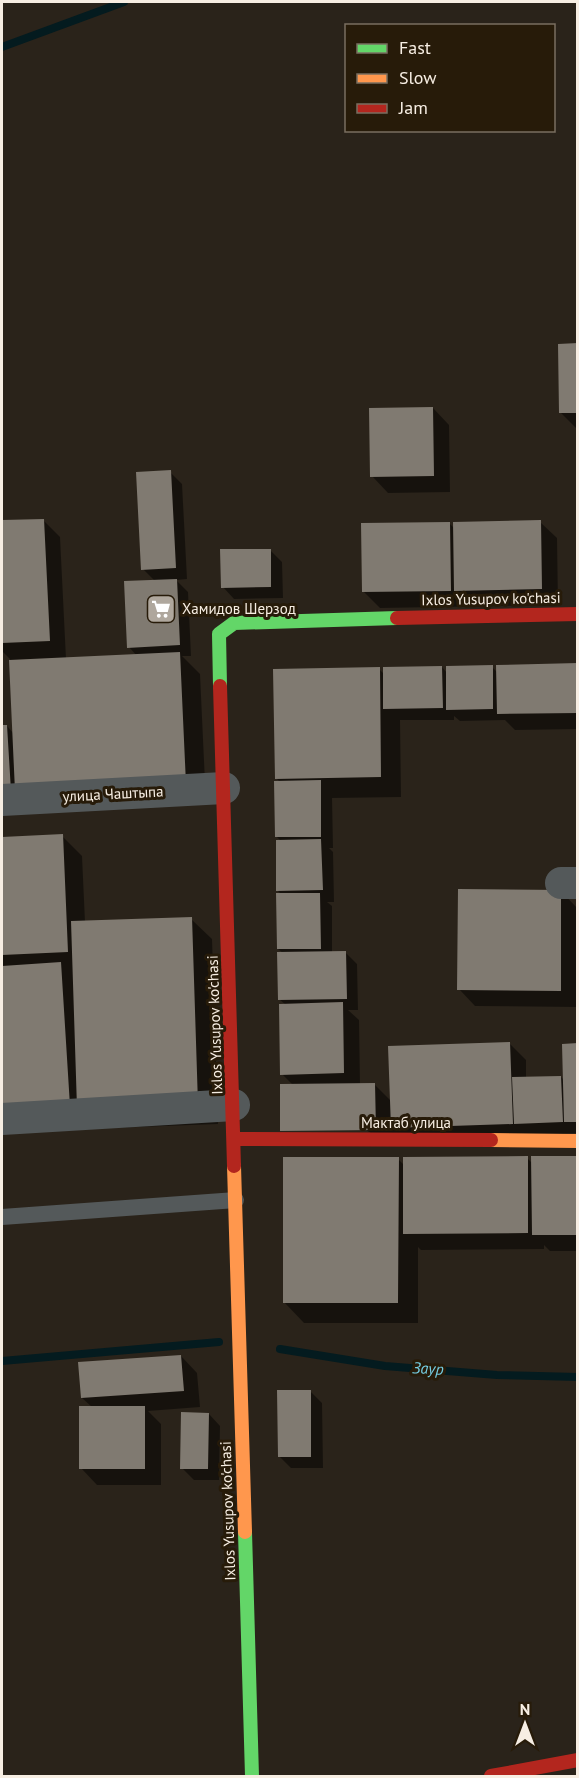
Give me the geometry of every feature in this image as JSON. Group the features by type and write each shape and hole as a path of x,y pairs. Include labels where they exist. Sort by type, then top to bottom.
{"street":[{"name":"Ixlos Yusupov ko'chasi","path":"252,1776 219,634 234,623 578,614"},
{"name":"улица Чаштыпа","path":"2,800 224,788"},
{"path":"2,1119 234,1105"},
{"name":"Мактаб улица","path":"235,1139 578,1141"},
{"path":"491,1776 578,1760"}],"lane":[{"path":"2,1217 236,1200"}],"building":[{"path":"578,343 578,413 559,413 558,344"},
{"path":"433,407 434,476 370,477 369,408"},
{"path":"171,470 176,568 141,570 136,472"},
{"path":"44,519 50,641 2,643 2,520"},
{"path":"541,520 542,589 454,591 453,522"},
{"path":"450,522 451,591 362,592 361,523"},
{"path":"220,549 271,549 271,587 221,588"},
{"path":"177,579 180,645 127,648 124,581"},
{"path":"180,652 186,784 15,791 9,660"},
{"path":"578,663 578,713 497,714 496,665"},
{"path":"493,665 493,709 446,710 446,666"},
{"path":"442,666 443,708 383,709 383,667"},
{"path":"380,667 381,777 275,779 273,669"},
{"path":"2,725 7,725 11,791 2,792"},
{"path":"321,780 321,837 275,837 274,781"},
{"path":"63,834 68,952 2,955 2,837"},
{"path":"321,839 323,890 276,891 276,840"},
{"path":"458,889 561,890 561,991 457,990"},
{"path":"276,893 320,893 321,949 277,949"},
{"path":"192,917 198,1104 77,1108 71,921"},
{"path":"346,951 347,999 278,1000 277,952"},
{"path":"61,962 70,1106 2,1111 2,966"},
{"path":"343,1002 344,1073 280,1075 279,1004"},
{"path":"510,1042 513,1124 391,1128 388,1046"},
{"path":"578,1043 578,1122 564,1122 562,1044"},
{"path":"561,1076 563,1122 514,1124 512,1077"},
{"path":"375,1083 376,1130 280,1131 280,1084"},
{"path":"528,1156 528,1233 403,1234 403,1157"},
{"path":"531,1156 578,1156 578,1235 532,1235"},
{"path":"283,1157 399,1157 398,1303 283,1303"},
{"path":"181,1355 184,1391 81,1398 78,1362"},
{"path":"277,1390 311,1390 311,1457 278,1457"},
{"path":"79,1406 145,1406 145,1469 79,1469"},
{"path":"181,1412 209,1413 208,1469 180,1469"}],"waterway":[{"path":"2,47 124,2"},
{"name":"Заур","path":"2,1361 219,1342"},
{"name":"Заур","path":"280,1349 385,1366 497,1375 578,1377"}],"traffic: fast":[{"path":"220,686 219,634 234,623 397,618"},
{"path":"245,1532 252,1776"}],"traffic: slow":[{"path":"491,1140 578,1141"},
{"path":"234,1166 245,1532"}],"traffic: jam":[{"path":"397,618 578,614"},
{"path":"220,686 234,1166"},
{"path":"235,1139 491,1140"},
{"path":"491,1776 578,1760"}],"place":[{"name":"Хамидов Шерзод","path":"161,609"}]}
